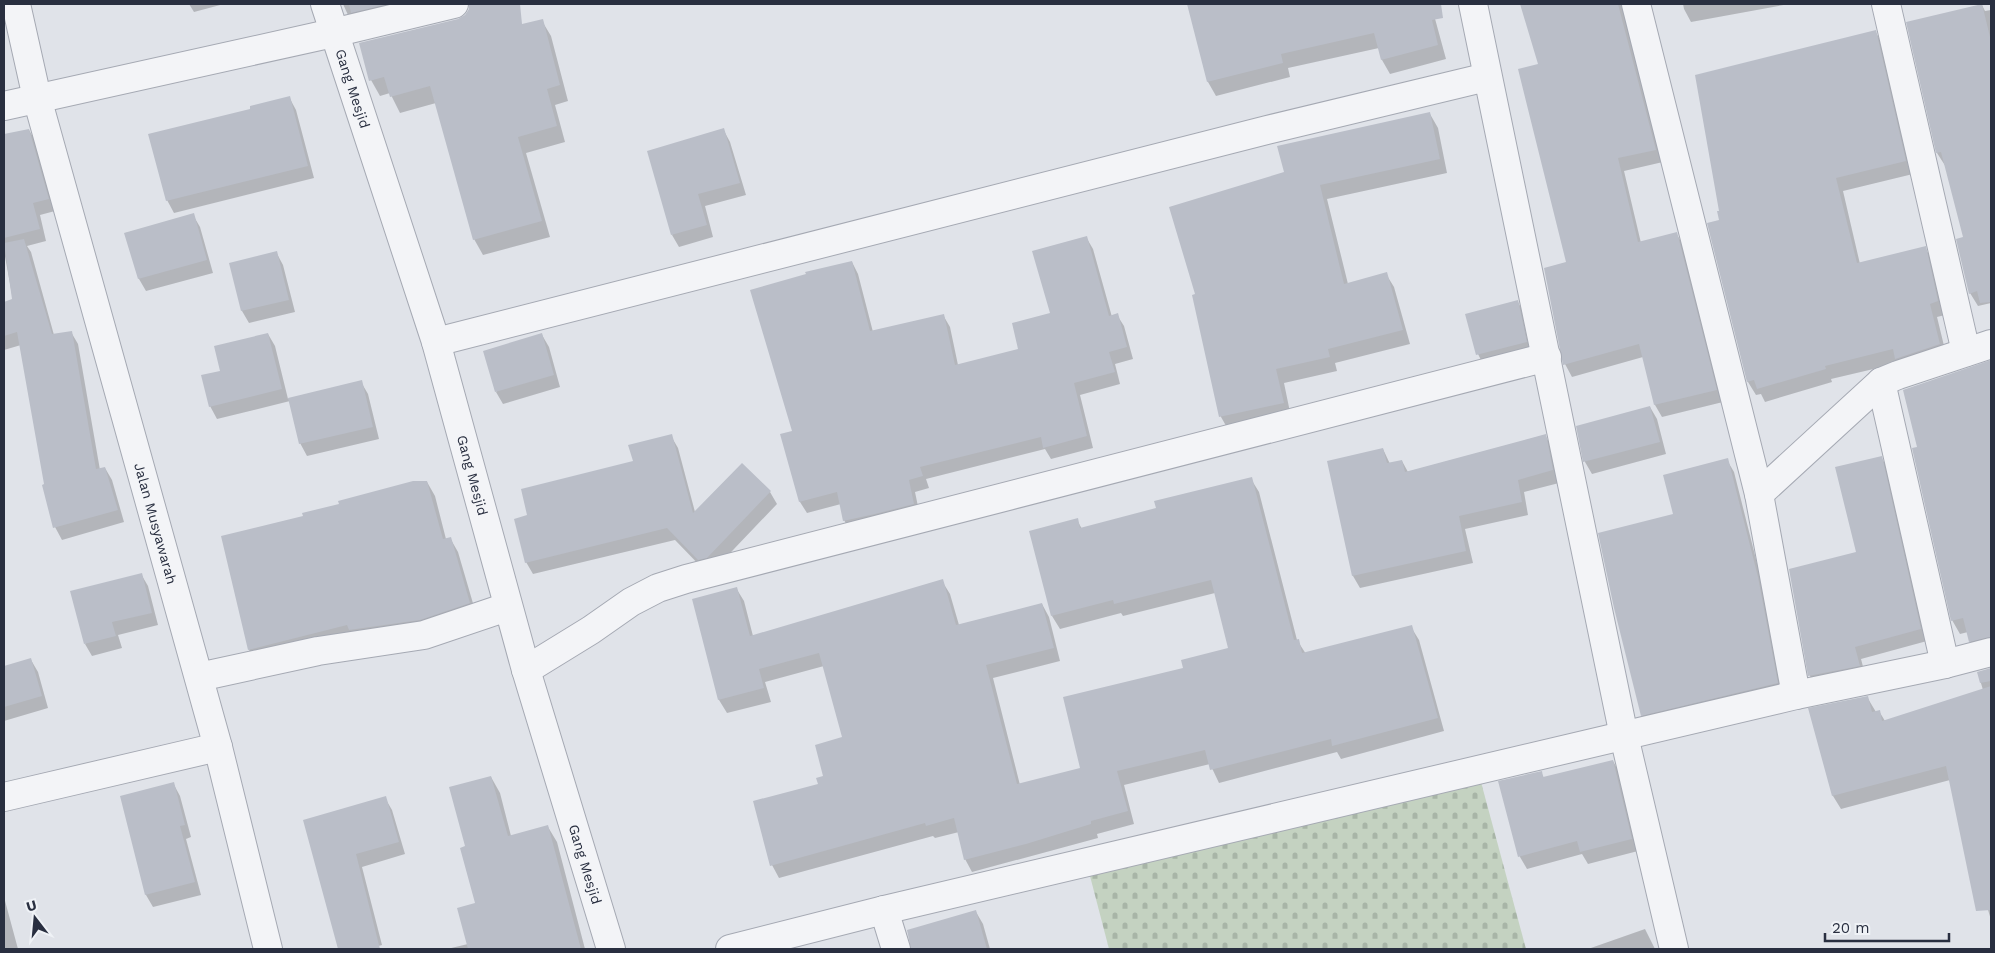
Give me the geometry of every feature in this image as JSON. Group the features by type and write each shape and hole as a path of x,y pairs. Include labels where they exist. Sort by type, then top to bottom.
{"street":[{"name":"Jalan Musyawarah","path":"16,4 37,98 199,677 268,949"},
{"name":"Gang Mesjid","path":"325,4 436,342 507,607 612,949"},
{"path":"4,106 333,33 454,4"},
{"path":"1473,4 1624,736 1674,949"},
{"path":"1636,4 1759,494 1796,695"},
{"path":"1759,494 1881,382 1979,348 1886,4"},
{"path":"436,342 1257,132 1487,77"},
{"path":"526,670 631,602 658,588 686,579 1547,357"},
{"path":"1881,382 1945,664"},
{"path":"199,677 318,650 424,635 507,607"},
{"path":"730,949 884,910 1796,695 1945,664 1991,652"},
{"path":"4,796 218,747"},
{"path":"884,910 896,949"}],"green space":[{"path":"1478,771 1526,949 1109,949 1090,876"}],"building":[{"path":"349,4 388,4 351,13"},
{"path":"469,4 520,4 522,24 543,19 560,85 547,89 557,126 518,137 542,221 473,240 430,86 390,97 384,77 369,81 359,43 458,19 465,15 469,9"},
{"path":"1187,4 1441,4 1443,18 1432,20 1438,45 1381,60 1374,33 1281,54 1283,63 1207,82"},
{"path":"1520,4 1618,4 1656,150 1618,158 1638,242 1677,232 1717,390 1654,405 1639,344 1563,365 1544,268 1566,262 1518,69 1538,64"},
{"path":"1982,4 1991,41 1991,302 1980,303 1977,291 1969,294 1956,239 1963,237 1941,152 1936,153 1906,22"},
{"path":"1876,30 1906,161 1836,178 1857,263 1926,246 1938,301 1930,304 1940,344 1895,359 1893,349 1825,366 1826,369 1757,389 1754,380 1747,382 1707,223 1719,220 1717,211 1719,211 1695,75"},
{"path":"290,96 308,166 166,201 148,134 250,109 250,106"},
{"path":"1430,112 1440,159 1320,185 1344,284 1387,272 1403,330 1328,349 1330,357 1276,369 1284,403 1219,417 1192,295 1195,294 1169,207 1284,172 1277,146"},
{"path":"724,128 740,183 698,194 707,225 671,235 647,151"},
{"path":"29,129 49,199 33,203 40,229 4,238 4,134"},
{"path":"194,213 207,260 138,279 124,233"},
{"path":"1087,236 1109,316 1118,313 1127,347 1109,352 1115,372 1074,383 1087,436 1043,448 1041,437 920,467 923,476 909,480 914,504 875,514 843,521 837,492 799,502 780,434 792,431 750,290 806,274 805,272 852,261 870,331 944,314 955,365 1018,349 1012,323 1050,313 1032,251"},
{"path":"24,239 52,334 72,331 96,469 105,467 118,510 53,528 42,485 44,484 17,332 4,336 4,302 12,299 4,243"},
{"path":"277,251 289,300 241,311 229,263"},
{"path":"1518,300 1527,342 1476,355 1465,314"},
{"path":"268,333 282,389 209,407 201,375 220,371 214,346"},
{"path":"542,333 554,375 495,392 483,351"},
{"path":"1991,360 1991,637 1969,642 1963,618 1951,621 1912,448 1917,447 1903,390"},
{"path":"362,380 373,427 299,444 288,398"},
{"path":"1650,406 1660,442 1583,462 1576,426"},
{"path":"672,434 693,513 742,463 771,491 707,558 698,560 667,528 525,563 514,519 527,515 521,489 633,461 628,445"},
{"path":"1546,434 1553,470 1518,480 1522,502 1459,516 1466,551 1352,576 1327,461 1383,448 1387,463 1402,460 1405,472"},
{"path":"1882,456 1921,629 1855,647 1860,666 1808,676 1789,569 1856,552 1835,467"},
{"path":"1728,458 1758,577 1778,683 1641,716 1614,608 1598,533 1673,514 1663,475"},
{"path":"1252,477 1294,640 1299,639 1302,653 1412,625 1438,718 1332,746 1331,739 1210,770 1205,750 1117,771 1128,811 1091,821 1091,824 1026,844 964,860 954,818 926,826 925,823 770,866 753,801 818,784 816,778 823,776 815,745 842,737 819,653 759,669 764,688 718,700 692,599 737,587 750,636 943,579 956,625 1042,603 1054,648 986,665 1017,784 1080,768 1063,697 1183,668 1181,660 1228,648 1211,580 1114,604 1113,600 1051,616 1029,531 1078,518 1080,528 1156,508 1154,501"},
{"path":"413,481 427,481 443,539 451,537 470,603 420,620 349,630 347,625 248,650 221,536 303,516 302,513 339,504 338,501"},
{"path":"142,573 152,613 112,622 116,636 84,644 70,591"},
{"path":"31,658 42,696 4,707 4,666"},
{"path":"1991,668 1991,681 1980,683 1977,672"},
{"path":"1991,686 1991,910 1976,911 1946,766 1832,796 1808,708 1868,696 1872,712 1880,710 1882,721"},
{"path":"1613,760 1632,839 1580,852 1577,841 1518,857 1498,781 1542,771 1543,777"},
{"path":"491,776 508,836 548,825 581,949 468,949 457,908 475,903 460,848 465,846 449,787"},
{"path":"174,782 185,825 180,826 195,882 145,895 120,796"},
{"path":"386,796 399,842 356,854 380,949 338,949 303,820"},
{"path":"976,910 987,949 911,949 907,930"}]}
